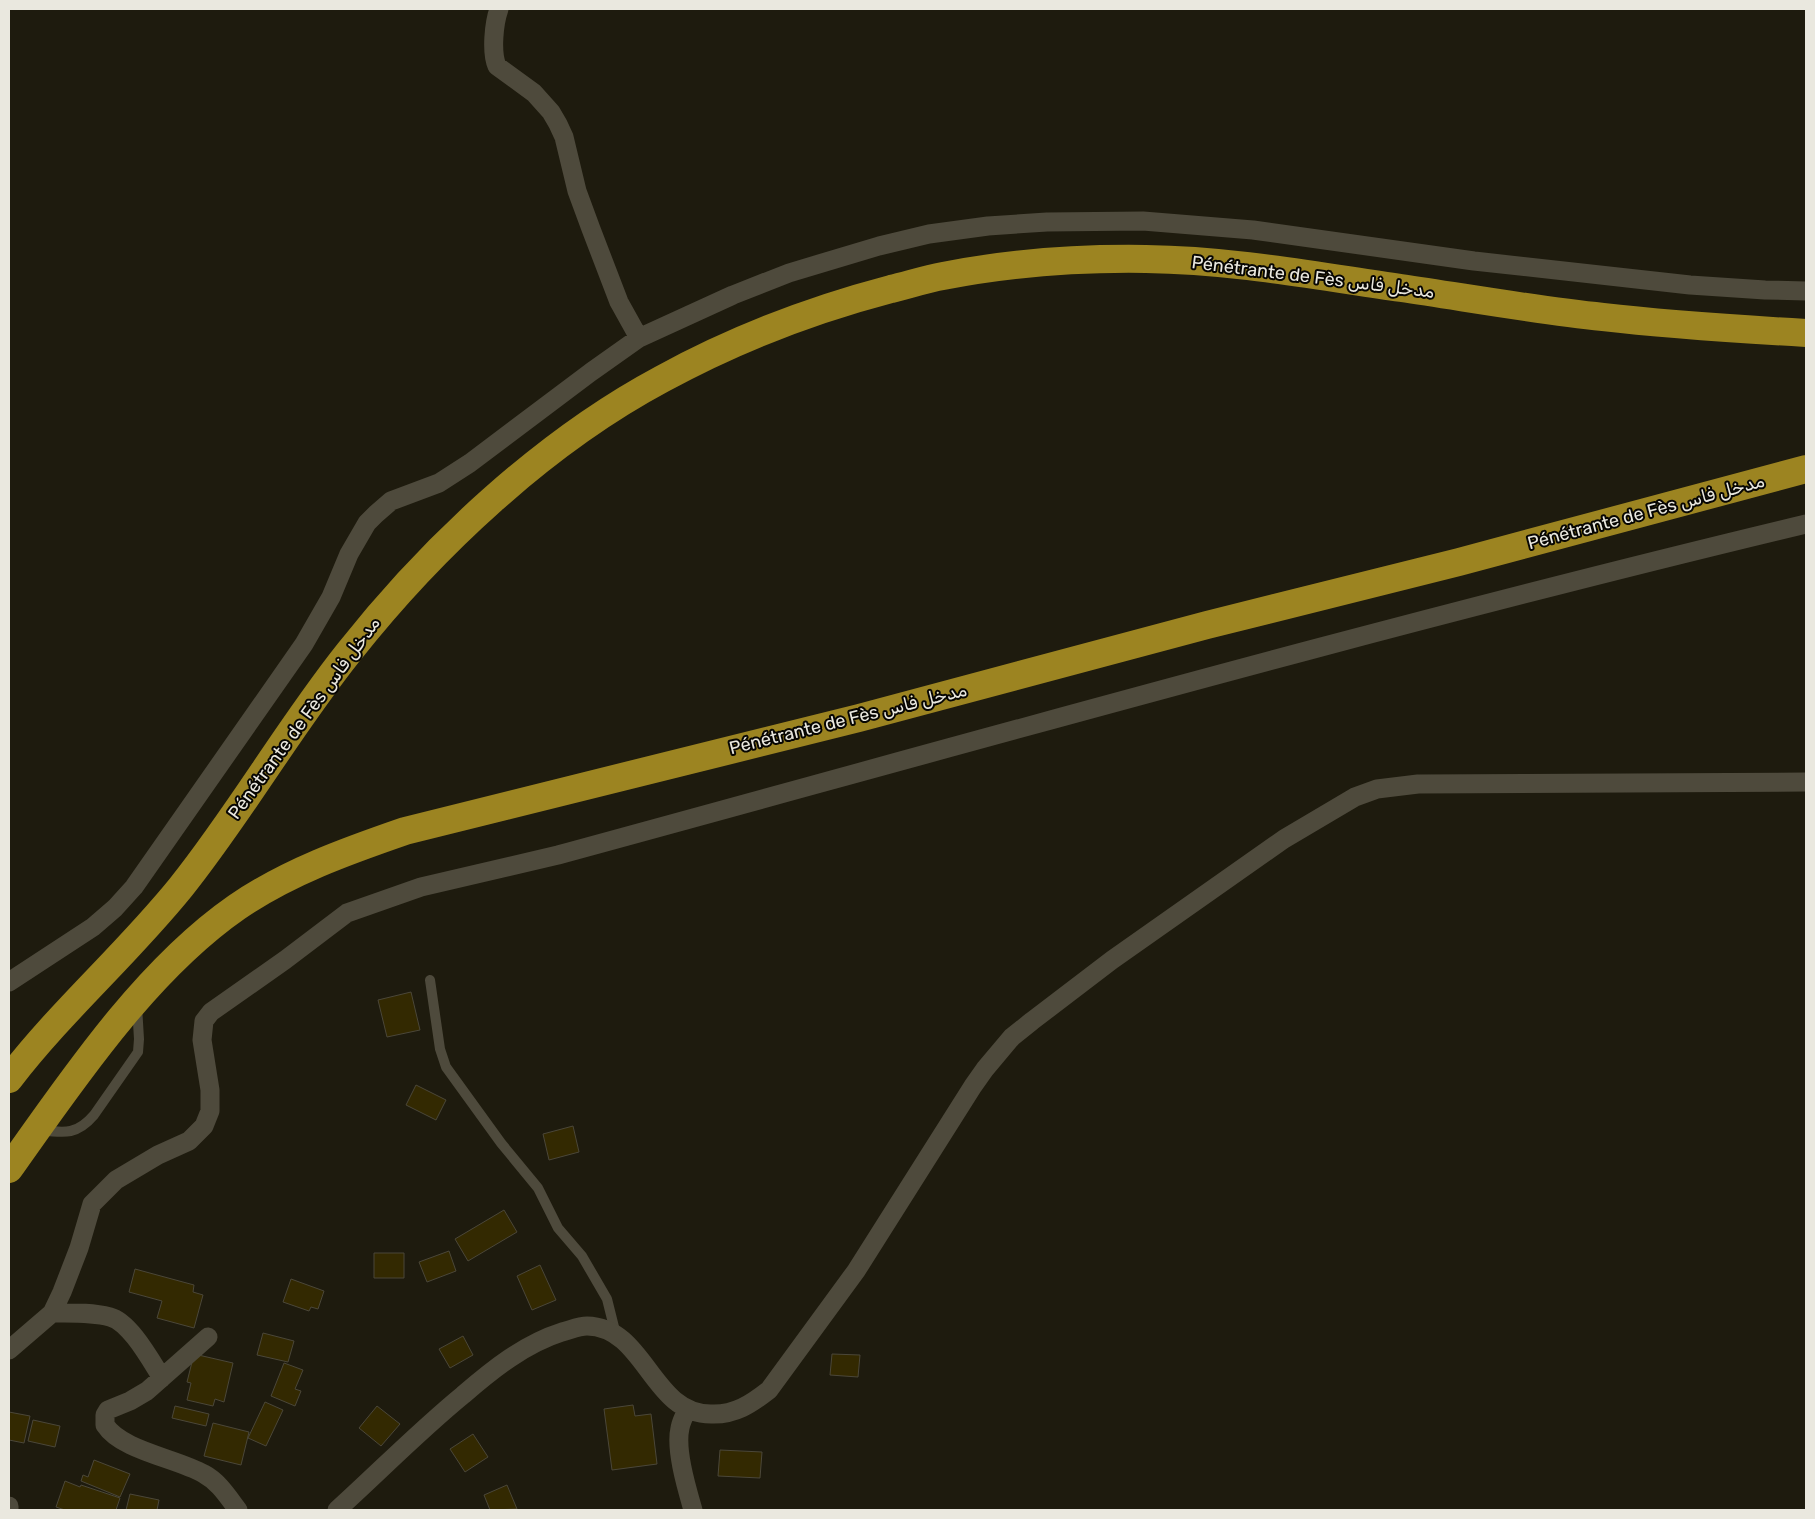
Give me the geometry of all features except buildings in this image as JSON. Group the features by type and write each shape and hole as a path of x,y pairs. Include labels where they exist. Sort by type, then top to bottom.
{"highway":[{"name":"Pénétrante de Fès مدخل فاس","path":"9,1079 27,1056 181,887 348,652 397,595 458,532 525,471 590,424 657,381 710,354 785,322 851,300 942,276 1003,267 1058,262 1148,259 1285,270 1601,317 1806,333"},
{"name":"Pénétrante de Fès مدخل فاس","path":"9,1169 65,1091 136,1002 168,966 205,932 237,907 283,880 337,855 405,831 859,718 1207,625 1459,562 1806,469"}],"street":[{"path":"499,9 495,20 495,61 500,70 522,83 534,93 558,124 566,146 577,191 591,229 619,302 639,338"},
{"path":"9,982 93,927 115,908 134,887 304,644 331,597 352,547 367,523 376,514 391,501 439,483 470,463 583,377 639,338 733,295 789,274 879,246 929,234 988,226 1047,222 1143,221 1252,230 1474,261 1690,285 1765,290 1806,290"},
{"path":"9,1350 52,1314 79,1248 92,1204 116,1180 158,1155 189,1141 204,1126 210,1111 210,1090 202,1040 204,1021 211,1012 348,913 421,887 558,855 1369,634 1806,524"},
{"path":"337,1510 435,1418 490,1371 548,1337 586,1326 602,1328 616,1335 631,1348 670,1398 687,1410 702,1414 735,1412 753,1402 769,1390 856,1271 973,1086 1012,1037 1105,966 1206,893 1284,839 1343,804 1377,789 1418,784 1806,782"},
{"path":"52,1314 90,1314 112,1317 124,1326 144,1350 162,1378"},
{"path":"208,1337 147,1391 130,1402 108,1410 105,1415 105,1426 118,1439 205,1474 219,1486 238,1510"},
{"path":"687,1410 679,1430 685,1479 693,1510"}],"lane":[{"path":"430,980 440,1049 446,1067 501,1143 538,1188 558,1228 582,1256 591,1270 607,1299 616,1335"},
{"path":"37,1130 70,1132 86,1124 94,1115 138,1052 139,1038 136,1002"}]}
